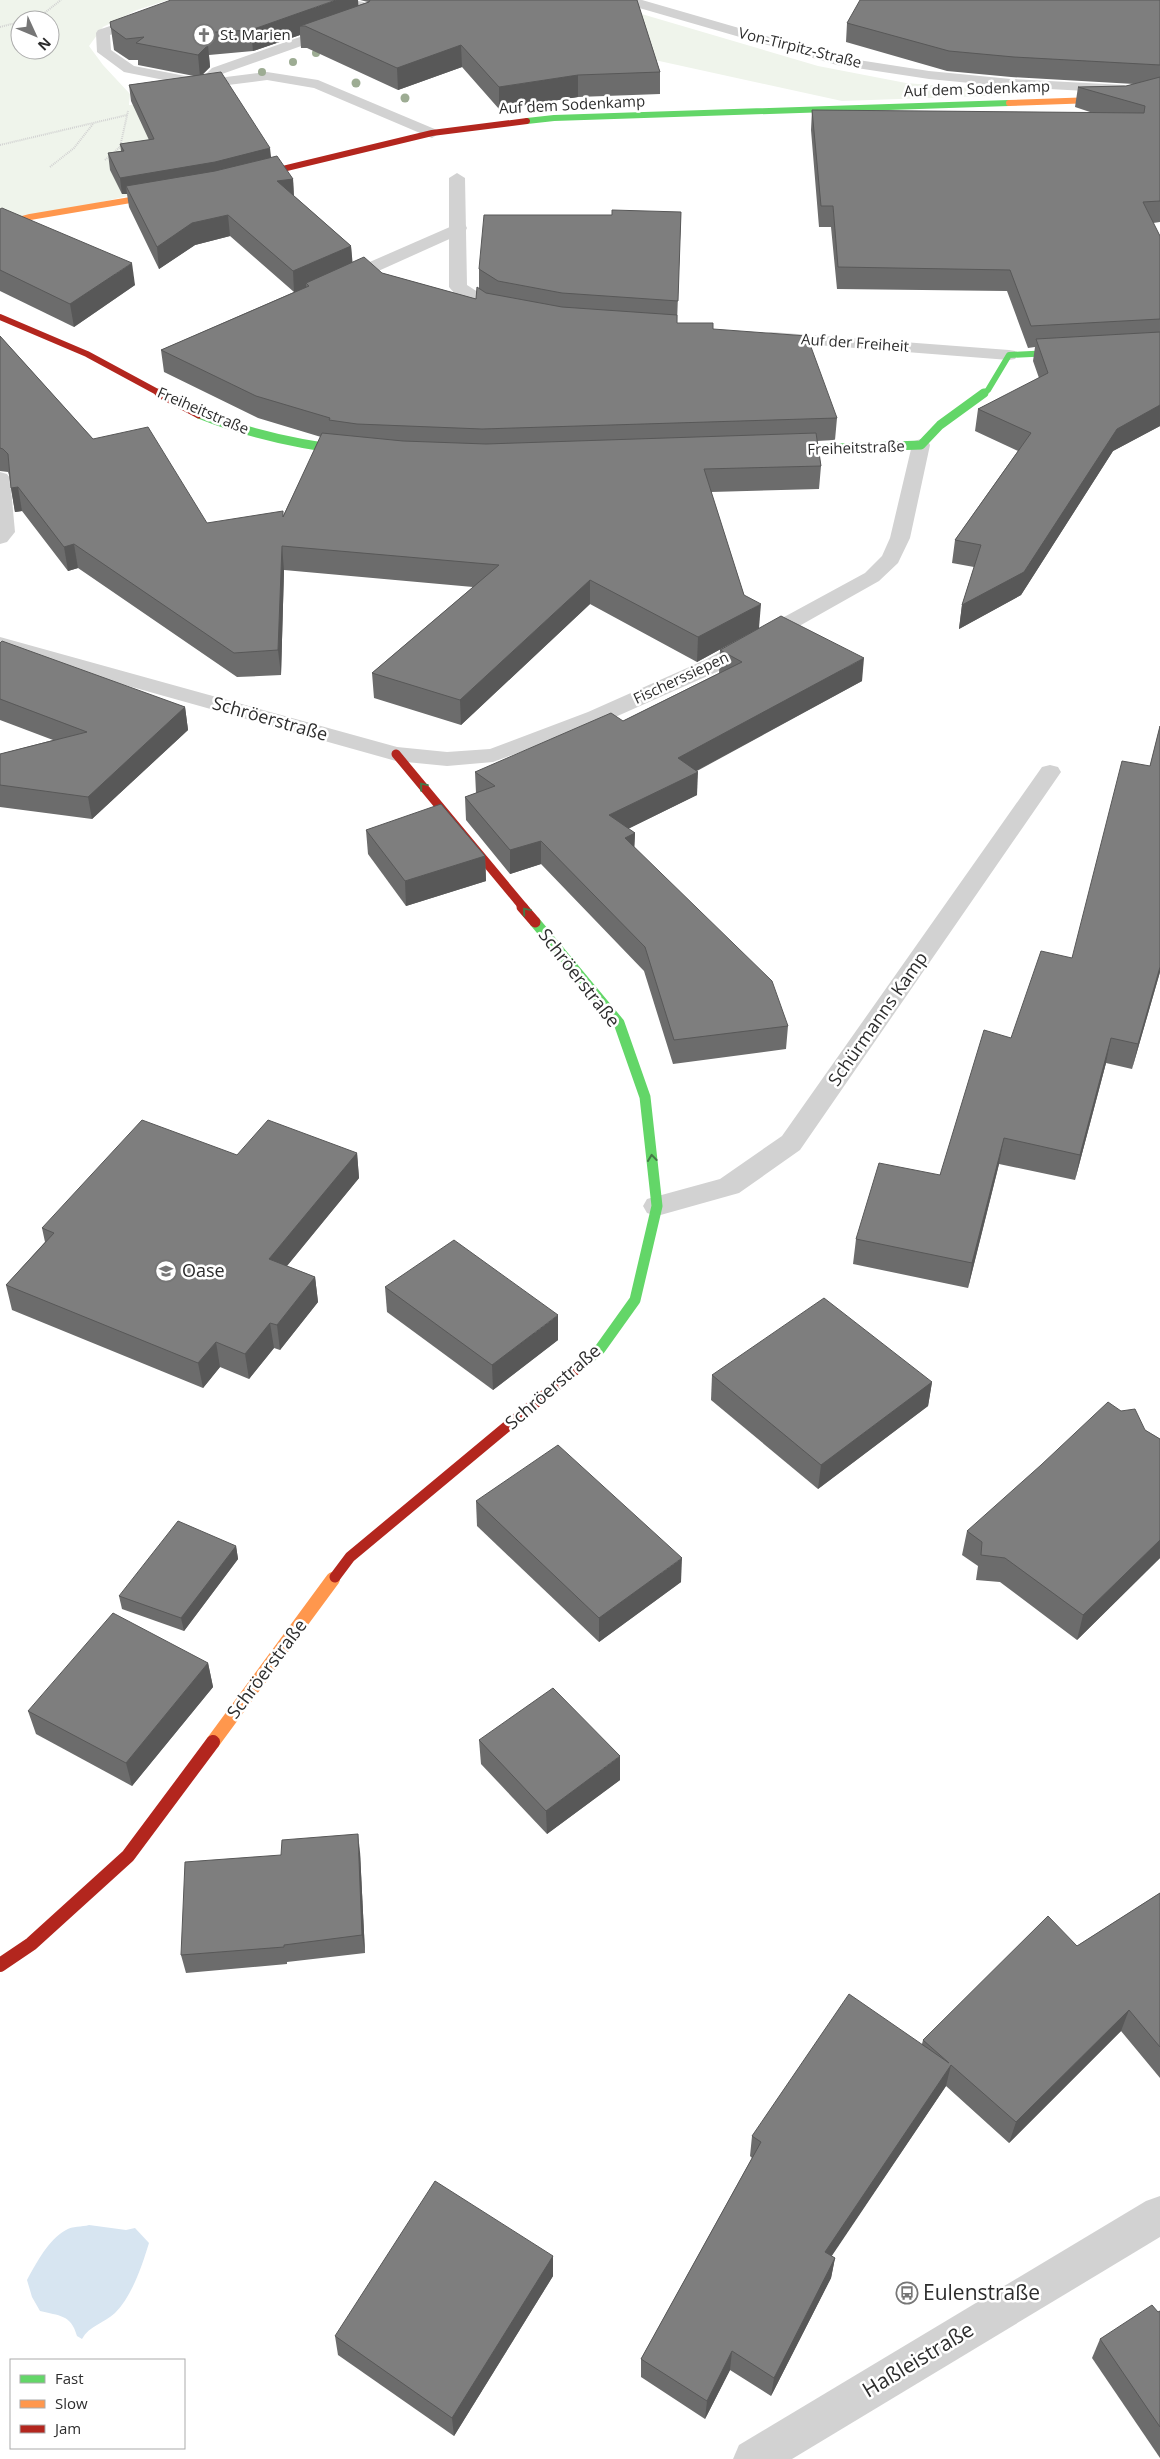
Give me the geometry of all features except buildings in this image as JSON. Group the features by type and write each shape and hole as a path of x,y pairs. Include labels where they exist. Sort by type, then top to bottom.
{"street":[{"path":"203,0 104,33 104,52 129,68 204,84"},
{"path":"204,84 216,72 364,19 372,10 345,0"},
{"name":"Von-Tirpitz-Straße","path":"627,0 837,61 956,78 1158,90"},
{"path":"156,90 267,76 318,84 432,133"},
{"name":"Auf dem Sodenkamp","path":"235,180 432,133 554,118 1112,99 1158,90"},
{"path":"457,178 459,228 458,287 494,309 528,316"},
{"path":"0,225 30,217 180,191"},
{"path":"324,288 459,228"},
{"name":"Freiheitstraße","path":"0,317 45,333 115,368 172,401 225,424 272,439 366,453"},
{"name":"Auf der Freiheit","path":"751,336 1009,355"},
{"path":"1009,355 1085,351"},
{"name":"Freiheitstraße","path":"769,451 921,445 940,425 988,390 1009,355"},
{"name":"Fischerssiepen","path":"396,754 447,759 493,755 586,720 713,665 872,578 891,559 900,538 921,445"},
{"path":"0,478 4,532 0,538"},
{"name":"Schröerstraße","path":"0,643 396,754 618,1023 646,1097 657,1206 635,1300 600,1349 350,1557 128,1856 31,1944 0,1964"},
{"name":"Schürmanns Kamp","path":"657,1206 729,1186 791,1143 1050,772"},
{"name":"Haßleistraße","path":"753,2459 1160,2215"}],"path":[{"path":"49,10 61,0"},
{"path":"0,145 127,115"},
{"path":"50,167 63,159 81,143 93,123"}],"shaded area":[{"path":"0,0 168,0 137,10 103,27 89,46 103,65 130,94 129,105 148,104 274,163 0,225"},
{"path":"611,5 818,66 906,83 1004,91 1014,95 842,101 641,57"},
{"path":"89,2225 126,2230 135,2228 149,2243 136,2280 121,2306 115,2313 89,2331 82,2339 77,2336 68,2320 58,2315 40,2311 32,2297 27,2280 44,2252 60,2234 71,2228"}],"traffic: fast":[{"path":"527,121 554,118 1009,103"},
{"path":"780,450 921,445 940,425 988,390 1009,355 1072,352"},
{"path":"199,414 236,428 274,439 353,451"},
{"path":"535,922 619,1023 645,1097 657,1206 635,1300 600,1349 576,1369"}],"traffic: slow":[{"path":"1009,103 1122,99 1160,89"},
{"path":"0,225 30,217 166,194"},
{"path":"213,1742 335,1577"}],"traffic: jam":[{"path":"249,177 432,133 527,121"},
{"path":"0,317 87,354 199,414"},
{"path":"396,754 535,922"},
{"path":"335,1577 350,1557 576,1369"},
{"path":"0,1965 31,1944 128,1856 213,1742"}],"place":[{"name":"St. Marien","path":"204,35"},
{"name":"Oase","path":"166,1271"},
{"name":"Eulenstraße","path":"907,2293"}]}
